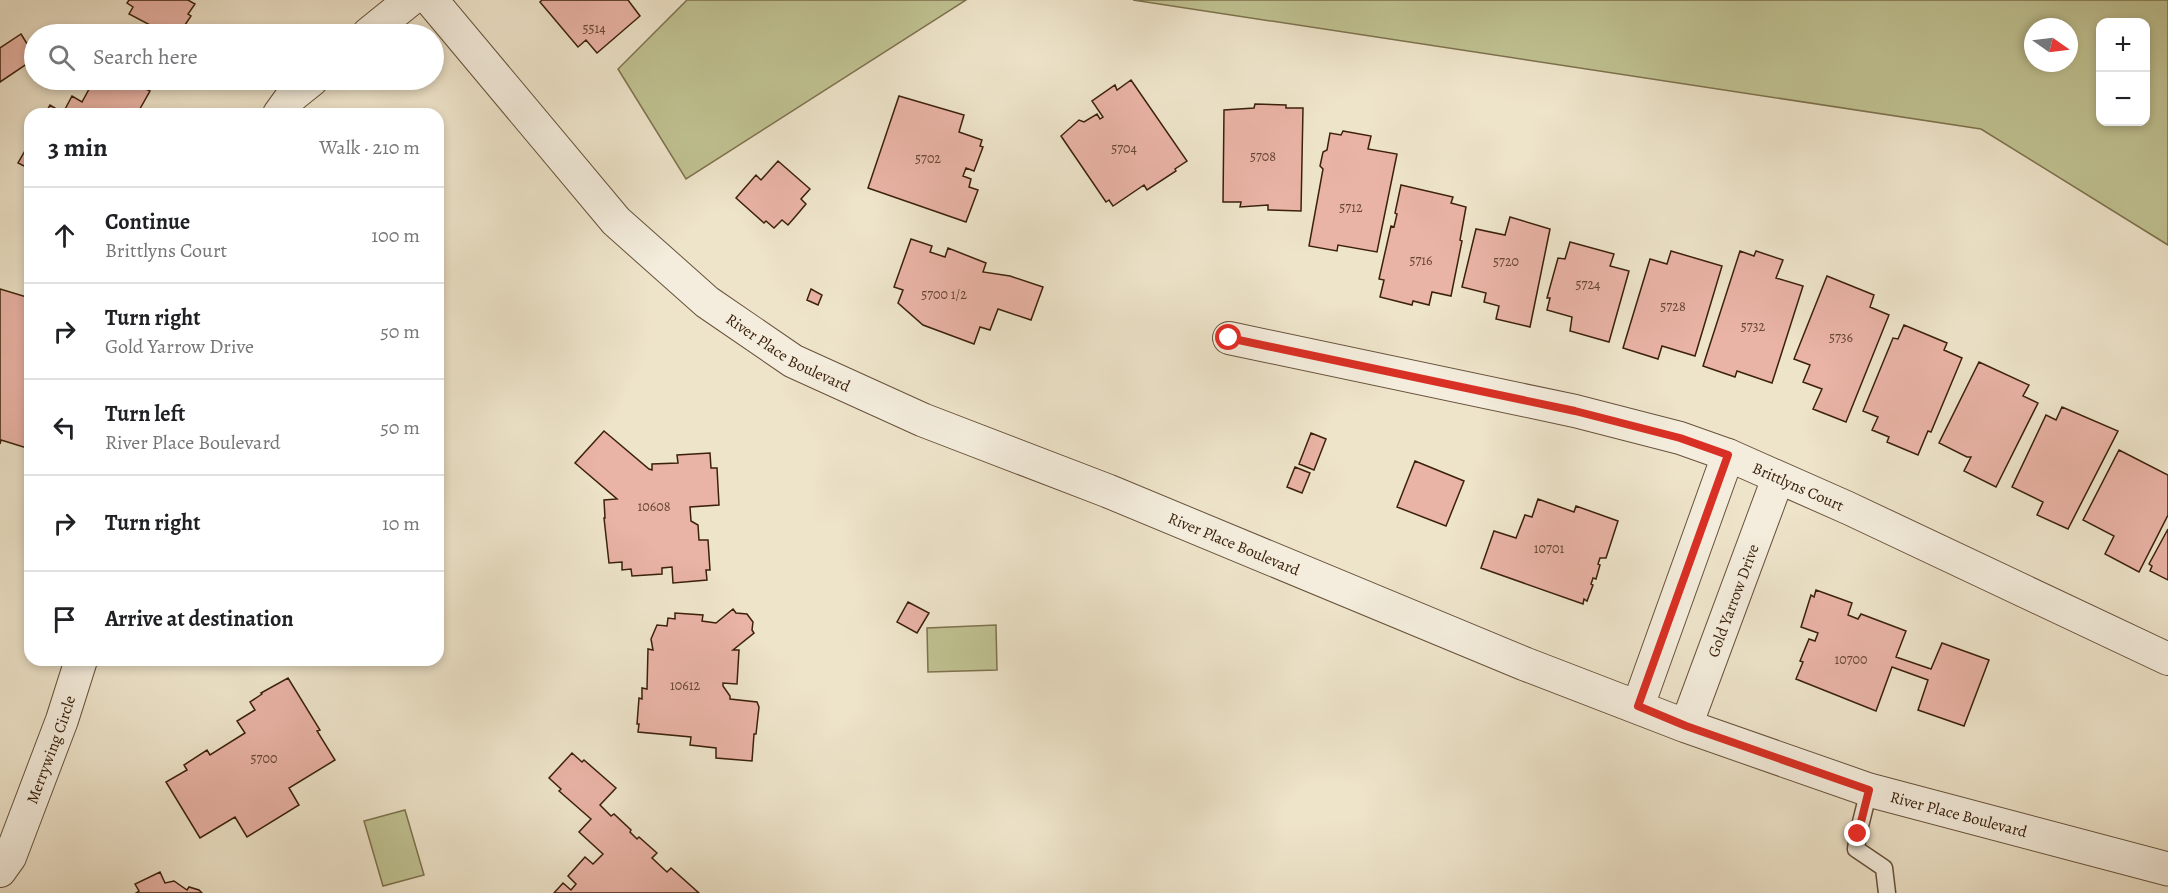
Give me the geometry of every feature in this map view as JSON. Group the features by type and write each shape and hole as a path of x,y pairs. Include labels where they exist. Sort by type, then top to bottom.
{"street":[{"path":"380,24 410,0"},
{"name":"River Place Boulevard","path":"431,0 616,221 707,302 793,361 923,420 1107,491 1525,664 1686,726 1869,790 2168,869"},
{"path":"283,108 300,90"},
{"name":"Brittlyns Court","path":"1229,338 1575,411 1680,438 1728,455 1848,508 2168,658"},
{"path":"1638,706 1728,455"},
{"name":"Gold Yarrow Drive","path":"1686,726 1778,478"},
{"name":"Merrywing Circle","path":"0,871 10,857 62,720 79,666"}],"lane":[{"path":"1869,790 1856,849 1884,868 1887,893"}],"green space":[{"path":"687,0 966,0 686,179 618,69"},
{"path":"1133,0 2168,0 2168,245 1981,129"},
{"path":"996,625 997,670 928,672 927,628"},
{"path":"405,810 424,875 383,886 364,821"}],"building":[{"path":"129,0 188,0 195,4 188,14 191,16 186,24 148,24 129,14 133,7 127,3"},
{"path":"542,0 628,0 640,16 597,53 586,40 578,47 540,2"},
{"path":"21,34 24,39 24,66 0,82 0,48"},
{"path":"1131,80 1187,161 1147,190 1144,185 1113,206 1109,200 1106,202 1061,136 1079,120 1084,122 1097,114 1100,119 1103,117 1092,101 1115,85 1117,90"},
{"path":"89,90 150,91 140,108 66,108 72,96 82,102"},
{"path":"899,96 964,115 959,132 982,140 980,146 983,147 974,171 966,168 963,176 971,179 969,187 978,190 966,222 868,188"},
{"path":"1255,104 1303,108 1301,211 1268,210 1268,205 1240,207 1241,202 1223,202 1224,110 1254,108"},
{"path":"1343,131 1371,136 1368,149 1397,154 1377,252 1338,245 1337,251 1309,246 1323,169 1320,166 1323,152 1327,150 1330,133 1341,135"},
{"path":"24,152 24,166 18,163"},
{"path":"778,161 810,189 801,199 806,204 788,225 782,220 774,228 766,221 764,223 736,198 756,175 761,180"},
{"path":"1401,185 1453,197 1451,203 1466,207 1451,296 1432,292 1429,305 1413,301 1412,305 1380,297 1384,280 1379,279 1391,226 1394,227"},
{"path":"1510,217 1550,229 1530,327 1496,319 1499,306 1484,302 1486,293 1462,287 1476,229 1505,235"},
{"path":"911,239 932,246 930,252 945,257 948,248 986,263 983,272 1010,276 1043,287 1031,320 998,309 990,330 980,327 974,344 923,325 898,303 903,290 894,287"},
{"path":"1570,242 1614,254 1610,266 1629,271 1609,342 1570,331 1572,317 1547,310 1550,298 1547,298 1558,258 1565,259"},
{"path":"1671,251 1722,266 1695,356 1662,346 1658,359 1623,348 1650,259 1667,264"},
{"path":"1740,251 1754,256 1756,251 1783,260 1776,278 1803,286 1772,383 1737,371 1735,377 1703,366"},
{"path":"1827,276 1874,295 1870,307 1889,315 1846,422 1813,409 1822,389 1803,382 1810,365 1794,359"},
{"path":"0,289 24,296 24,447 1,440 0,444"},
{"path":"811,289 822,295 818,305 807,300"},
{"path":"1904,325 1947,343 1944,350 1962,358 1931,432 1928,431 1918,455 1887,442 1889,437 1872,430 1878,417 1863,411 1893,338 1898,339"},
{"path":"1979,362 2029,385 2023,396 2038,403 1996,487 1964,471 1971,457 1939,443"},
{"path":"2062,407 2118,431 2068,529 2037,515 2043,502 2012,487 2046,415 2056,420"},
{"path":"604,431 652,470 652,464 678,463 677,455 710,453 711,468 717,468 719,505 690,507 691,521 698,525 699,540 708,540 710,570 706,570 707,580 673,583 672,567 662,568 662,574 632,576 631,569 622,570 622,562 609,563 604,500 617,499 575,463"},
{"path":"1311,433 1326,439 1314,470 1299,464"},
{"path":"2119,450 2168,475 2168,515 2139,572 2105,554 2114,536 2083,520"},
{"path":"1415,461 1464,481 1446,526 1397,507"},
{"path":"1295,467 1310,473 1302,493 1287,487"},
{"path":"1538,499 1574,512 1576,506 1618,521 1606,558 1600,558 1596,579 1593,578 1587,601 1584,599 1583,604 1481,568 1494,531 1516,538 1525,515 1532,517"},
{"path":"2168,529 2168,580 2150,571 2152,566 2149,564"},
{"path":"1816,590 1852,603 1848,615 1858,619 1861,614 1906,631 1896,657 1931,669 1942,643 1989,660 1964,726 1918,710 1928,680 1892,667 1876,711 1796,679 1809,639 1815,641 1818,633 1801,627 1811,595 1814,597"},
{"path":"908,602 929,613 917,633 897,622"},
{"path":"733,609 736,613 747,614 753,622 754,633 733,650 739,650 737,684 723,683 723,686 730,699 757,702 759,707 752,761 716,758 716,748 690,745 691,737 638,732 639,698 642,699 642,688 647,689 648,649 653,650 651,639 657,625 667,626 668,618 675,619 675,613 703,615 702,621 716,623"},
{"path":"288,678 320,730 317,731 335,760 289,788 299,805 247,837 235,817 200,838 166,782 187,770 184,765 207,750 210,755 245,733 237,721 255,710 250,702"},
{"path":"572,753 582,762 584,760 616,788 600,805 611,816 614,814 637,839 639,837 657,853 652,858 667,872 671,868 699,893 554,893 563,883 571,890 576,884 568,876 585,857 593,864 603,854 579,832 591,819 559,791 561,789 549,778"},
{"path":"160,872 165,883 174,881 187,890 189,887 202,893 136,893 139,891 135,884"}],"route":[{"path":"1229,338 1575,411 1680,438 1728,455 1638,706 1686,726 1869,790 1858,834"}]}
